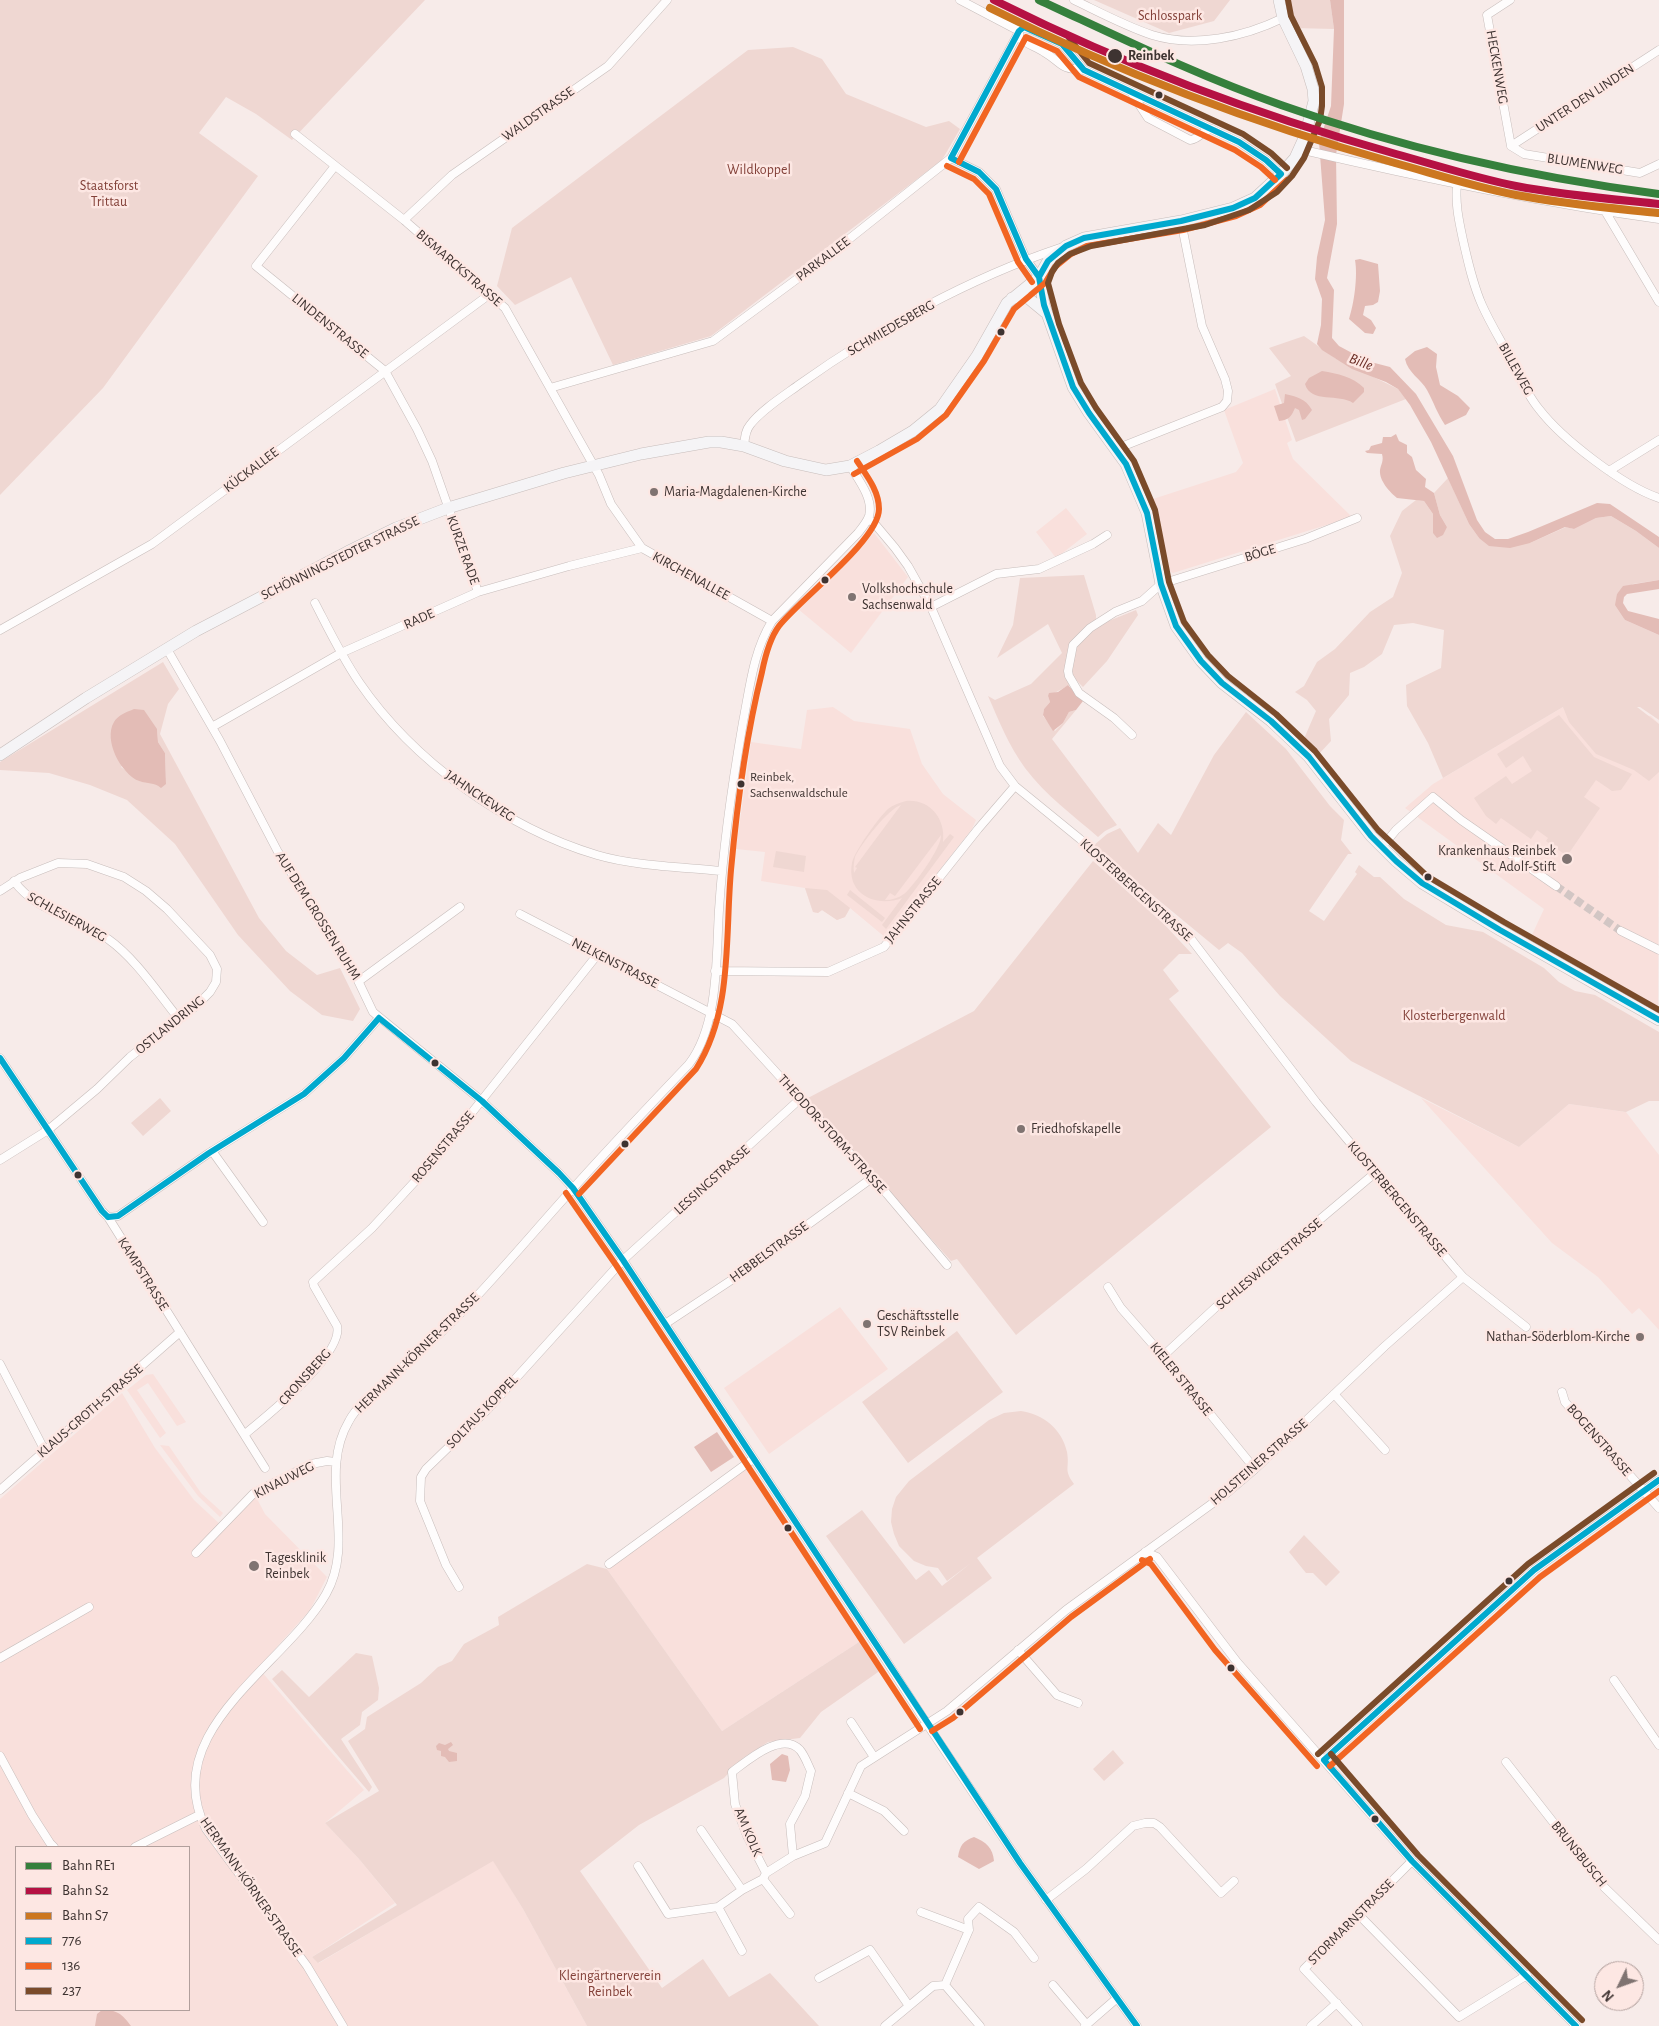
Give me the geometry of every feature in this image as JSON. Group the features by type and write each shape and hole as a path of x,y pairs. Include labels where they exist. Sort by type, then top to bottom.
{"main road":[{"name":"SCHÖNNINGSTEDTER STRASSE","path":"0,755 86,698 228,614 396,528 448,508 592,465 709,442 744,446 785,460 826,470 850,466 883,449 913,430 940,409 977,356 992,327 1012,298 1039,277 1048,261 1066,246 1084,238 1181,221 1233,208 1263,192 1281,174 1295,158 1305,136 1313,108 1313,89 1306,66 1283,18 1279,0"},
{"path":"1039,277 1045,310"},
{"path":"1026,288 1035,290 1045,310 1074,387 1089,413 1126,464 1147,513 1161,584 1176,626 1202,661 1222,683 1272,721 1309,757 1382,847 1422,883 1500,930 1658,1017"},
{"path":"1012,298 1031,299 1045,310"}],"street":[{"name":"WALDSTRASSE","path":"404,220 452,175 608,66 667,0"},
{"path":"960,0 1019,31"},
{"path":"1074,0 1154,36 1181,40 1227,37 1283,18"},
{"name":"HECKENWEG","path":"1510,0 1487,15 1510,146"},
{"path":"1019,31 1021,28 1030,28 1062,44 1084,70 1239,142 1259,155 1281,174"},
{"path":"1019,31 1019,38 1046,52 1061,66 1071,70 1084,70"},
{"name":"PARKALLEE","path":"550,388 713,341 824,259 951,158 1019,31"},
{"name":"UNTER DEN LINDEN","path":"1510,146 1659,50"},
{"path":"1129,92 1139,103 1144,115 1190,140 1205,130 1214,130"},
{"name":"BISMARCKSTRASSE","path":"295,134 404,220 505,308 592,465"},
{"name":"BLUMENWEG","path":"1510,146 1524,154 1640,173 1659,164"},
{"path":"1299,149 1457,184 1659,219"},
{"path":"951,158 979,172 996,189 1026,259 1039,277"},
{"name":"LINDENSTRASSE","path":"335,166 256,266 385,371 417,428 432,461 448,508"},
{"name":"BILLEWEG","path":"1457,184 1456,202 1470,273 1482,304 1525,388 1552,425 1609,471 1643,493 1659,498"},
{"path":"1605,211 1659,302"},
{"path":"1116,449 1222,407 1227,401 1228,391 1225,379 1202,326 1181,221"},
{"name":"SCHMIEDESBERG","path":"744,446 745,433 754,420 819,370 896,322 1026,259 1066,246"},
{"name":"KÜCKALLEE","path":"0,630 152,544 490,294"},
{"path":"1609,471 1659,440"},
{"name":"KIRCHENALLEE","path":"592,465 612,504 642,548 772,621"},
{"path":"850,466 869,501 868,519"},
{"name":"KURZE RADE","path":"448,508 478,592"},
{"name":"BÖGE","path":"1161,584 1305,540 1357,518"},
{"name":"KLOSTERBERGENSTRASSE","path":"868,519 874,523 908,566 931,607 1000,766 1015,786 1080,839 1188,935 1316,1102 1462,1277 1526,1327"},
{"name":"HERMANN-KÖRNER-STRASSE","path":"343,2026 307,1966 216,1843 199,1814 194,1789 196,1767 206,1742 231,1702 316,1610 327,1592 336,1570 340,1547 334,1474 340,1443 349,1421 365,1401 458,1316 698,1052 710,1012 729,801 751,675 764,634 772,621 858,533 868,519"},
{"path":"931,607 996,574 1040,569 1108,535"},
{"name":"RADE","path":"212,727 341,653 478,592 568,566 642,548"},
{"path":"1132,735 1114,718 1087,700 1075,688 1068,670 1071,654 1073,645 1090,628 1116,612 1142,601 1161,584"},
{"name":"JAHNCKEWEG","path":"315,603 341,653 381,710 421,752 459,785 524,825 556,841 599,856 722,871"},
{"name":"AUF DEM GROSSEN RUHM","path":"167,649 212,727 278,852 359,980 369,1005 379,1018 482,1101 573,1188 623,1260 753,1460 878,1646 926,1724 1046,1900 1137,2026"},
{"name":"JAHNSTRASSE","path":"715,971 828,972 884,947 978,829 1015,786"},
{"path":"1382,847 1396,830 1433,797 1461,820 1556,886"},
{"name":"OSTLANDRING","path":"0,891 14,881 58,863 87,864 124,877 167,909 210,955 217,969 216,982 210,992 196,1006 130,1057 97,1089 48,1130 0,1160"},
{"name":"SCHLESIERWEG","path":"14,881 21,891 31,899 109,940 126,955 179,1019"},
{"path":"359,980 460,907"},
{"name":"NELKENSTRASSE","path":"520,914 710,1012"},
{"path":"1621,931 1658,950"},
{"name":"ROSENSTRASSE","path":"313,1282 372,1228 430,1164 598,954"},
{"name":"THEODOR-STORM-STRASSE","path":"710,1012 736,1028 872,1178 947,1265"},
{"path":"108,1216 118,1216 212,1151 304,1094 344,1058 379,1018"},
{"name":"KAMPSTRASSE","path":"0,1058 102,1211 108,1216 265,1468"},
{"name":"LESSINGSTRASSE","path":"623,1260 800,1100"},
{"path":"212,1151 263,1222"},
{"name":"SCHLESWIGER STRASSE","path":"1163,1356 1216,1307 1375,1173"},
{"name":"HEBBELSTRASSE","path":"665,1324 733,1279 872,1178"},
{"name":"SOLTAUS KOPPEL","path":"459,1587 446,1564 420,1501 421,1477 426,1469 488,1409 623,1260"},
{"name":"HOLSTEINER STRASSE","path":"926,1724 947,1711 1066,1610 1228,1492 1462,1277"},
{"name":"CRONSBERG","path":"245,1434 295,1390 325,1357 336,1341 338,1333 336,1326 313,1282"},
{"name":"KIELER STRASSE","path":"1108,1287 1121,1308 1163,1356 1255,1469"},
{"name":"KLAUS-GROTH-STRASSE","path":"0,1490 180,1332"},
{"path":"0,1364 44,1451"},
{"name":"BOGENSTRASSE","path":"1562,1392 1565,1402 1659,1508"},
{"path":"1334,1394 1385,1450"},
{"path":"609,1564 753,1460"},
{"name":"KINAUWEG","path":"196,1553 254,1493 311,1464 327,1461 336,1462"},
{"path":"1324,1760 1534,1570 1659,1480"},
{"path":"1145,1552 1157,1557 1222,1644 1412,1861 1576,2026"},
{"path":"0,1658 88,1607"},
{"path":"1018,1650 1057,1694 1078,1703"},
{"path":"1614,1680 1659,1745"},
{"path":"851,1722 874,1757"},
{"name":"AM KOLK","path":"638,1866 668,1914 718,1907 793,1856 825,1843 861,1766 926,1724"},
{"name":"AM KOLK","path":"790,1914 765,1876 747,1836 735,1804 732,1772 767,1748 786,1743 800,1749 812,1771 805,1796 790,1824 793,1856"},
{"path":"0,1756 32,1815 53,1846"},
{"name":"BRUNSBUSCH","path":"1506,1762 1604,1887 1659,1940"},
{"path":"848,1793 884,1811 904,1831"},
{"path":"137,1846 199,1814"},
{"path":"1046,1900 1086,1869 1133,1826 1145,1823 1154,1823 1160,1827 1221,1892 1234,1881"},
{"path":"701,1830 742,1890"},
{"name":"STORMARNSTRASSE","path":"1358,2026 1304,1968 1412,1861"},
{"path":"718,1907 742,1951"},
{"path":"945,1985 969,1930 968,1919 979,1907 1014,1932 1034,1958"},
{"path":"921,1912 969,1930"},
{"path":"1359,1915 1459,2017 1527,1975"},
{"path":"819,1978 870,1950 909,2006"},
{"path":"885,2026 933,1986 945,1985"},
{"path":"945,1985 980,2026"},
{"path":"1053,1985 1086,2026 1116,1999"},
{"path":"1311,2026 1337,2003"}],"shaded area":[{"path":"1275,389 1292,440 1287,443 1293,459 1352,517 1173,573 1166,570 1150,500 1236,472 1243,463 1224,410"},
{"path":"1066,508 1087,534 1056,558 1036,532"},
{"name":"Volkshochschule Sachsenwald","path":"874,533 908,577 851,653 798,609"},
{"path":"833,707 854,721 910,729 922,764 943,794 976,820 972,829 886,938 850,908 845,917 837,920 822,910 818,913 813,912 805,888 761,881 765,852 736,849 751,742 801,749 807,710"},
{"name":"Krankenhaus Reinbek St. Adolf-Stift","path":"1563,707 1651,716 1659,724 1658,1013 1530,939 1544,909 1405,808 1433,784"},
{"path":"1421,1098 1519,1147 1569,1104 1626,1112 1659,1155 1659,1330 1639,1308 1632,1314 1598,1277 1552,1243"},
{"path":"840,1307 888,1369 769,1454 724,1388"},
{"path":"153,1374 186,1422 177,1426 148,1383 137,1390 166,1433 160,1438 127,1390 146,1375"},
{"path":"122,1393 155,1448 194,1500 222,1526 254,1493 265,1514 327,1577 310,1610 274,1650 261,1671 364,1790 325,1823 359,1859 395,1903 312,1957 319,1963 493,1860 523,1909 587,2026 0,2026 0,1499"},
{"path":"160,1445 169,1446 201,1493 223,1513 220,1517 198,1496"},
{"path":"746,1466 862,1640 722,1731 607,1569 609,1564"}],"green space":[{"name":"Staatsforst Trittau","path":"0,0 425,0 292,140 256,114 226,97 199,133 258,176 103,388 0,495"},
{"name":"Schlosspark","path":"1094,0 1230,0 1214,21 1169,33"},
{"path":"1285,0 1330,0 1334,29 1294,28"},
{"name":"Wildkoppel","path":"793,47 822,59 846,94 926,127 949,121 960,129 942,160 711,336 613,365 571,277 515,305 497,286 512,228 748,50"},
{"path":"1304,336 1335,358 1398,389 1406,399 1296,442 1275,384 1291,376 1269,348"},
{"path":"1448,478 1469,524 1479,538 1530,543 1566,527 1574,529 1596,518 1611,516 1659,548 1659,580 1633,584 1617,594 1625,620 1659,635 1659,720 1640,707 1637,707 1659,724 1659,772 1649,781 1634,770 1596,754 1569,722 1563,707 1443,778 1428,743 1407,706 1406,685 1441,668 1444,630 1413,623 1394,625 1382,654 1364,667 1350,673 1349,695 1329,719 1331,741 1318,755 1303,741 1316,711 1307,700 1295,692 1304,686 1317,662 1335,649 1370,612 1393,597 1402,573 1390,536 1402,511 1416,500 1424,501 1433,514 1433,533 1447,527 1440,515 1434,493"},
{"path":"1084,575 1096,615 1096,626 1136,610 1138,615 1107,661 1083,687 1077,681 1048,696 1050,702 1044,709 1043,716 1055,731 1063,723 1069,712 1076,710 1052,739 1117,825 1098,837 1051,796 1025,768 1009,742 988,696 995,700 1031,684 1062,653 1048,624 997,658 1013,625 1020,578"},
{"path":"163,662 179,689 168,704 160,734 259,918 286,951 317,975 340,968 360,1009 353,1021 322,1015 290,991 238,935 175,844 127,800 90,785 49,773 0,770 0,762","holes":["157,729 158,742 165,753 166,784 139,781 121,767"]},
{"name":"Klosterbergenwald","path":"1246,712 1286,749 1330,806 1344,820 1341,840 1352,854 1348,854 1309,911 1324,921 1357,874 1355,872 1359,865 1374,877 1380,877 1404,899 1446,925 1483,932 1544,968 1559,982 1575,991 1595,995 1659,1032 1659,1101 1649,1101 1626,1112 1569,1104 1519,1147 1351,1061 1280,996 1242,953 1228,943 1219,950 1093,846 1107,834 1120,828 1138,853 1158,823 1171,835 1214,755"},
{"path":"1559,715 1594,757 1632,774 1621,790 1612,791 1596,780 1584,797 1600,808 1567,856 1546,841 1548,838 1537,830 1531,839 1501,818 1496,824 1486,816 1474,798 1506,776 1512,784 1532,771 1523,756 1506,768 1497,754"},
{"path":"906,801 922,803 935,812 942,826 943,842 950,834 954,837 886,929 882,925 902,898 892,901 882,901 865,896 854,883 851,874 852,863 854,858 862,843 884,813 892,806","holes":["901,805 855,867 857,868 854,873 855,857 863,844 882,820","941,835 932,857 909,890 897,898 885,900 890,893 895,896"]},
{"path":"776,851 806,856 804,872 773,867"},
{"path":"1093,861 1164,924 1192,954 1179,954 1163,970 1179,991 1169,999 1271,1127 1016,1335 957,1259 951,1261 806,1099 974,1011"},
{"path":"805,888 827,890 850,908 845,917 837,920 822,910 818,913 813,912"},
{"path":"850,890 885,918 882,922 847,895"},
{"path":"160,1098 171,1111 143,1136 131,1123"},
{"path":"957,1331 1003,1392 908,1463 862,1402"},
{"path":"1021,1411 1044,1419 1061,1436 1067,1452 1068,1472 1074,1484 977,1558 992,1578 904,1644 826,1536 862,1510 916,1580 929,1570 942,1586 971,1563 947,1581 938,1568 914,1561 899,1546 894,1534 891,1522 892,1509 896,1497 909,1481 989,1420 1004,1413"},
{"path":"1304,1535 1340,1572 1326,1586 1313,1573 1306,1573 1289,1552"},
{"name":"Kleingärtnerverein Reinbek","path":"587,1564 607,1569 722,1731 862,1640 881,1670 821,1712 800,1738 768,1742 743,1758 724,1778 639,1825 580,1871 662,1988 703,1959 729,1997 770,1973 819,2026 587,2026 523,1909 493,1861 318,1963 312,1957 397,1905 359,1859 325,1823 379,1791 348,1741 365,1729 367,1717 421,1683 438,1667 452,1661 464,1644 499,1625 498,1617"},
{"path":"356,1653 372,1656 379,1688 378,1700 362,1712 360,1725 341,1739 372,1787 369,1792 272,1679 282,1670 309,1697"},
{"path":"1113,1750 1124,1763 1104,1781 1093,1769"}],"water":[{"name":"Bille","path":"1330,0 1344,0 1344,104 1336,155 1337,224 1327,278 1334,290 1332,338 1339,346 1367,361 1390,367 1416,394 1453,456 1477,520 1485,532 1495,539 1508,539 1528,532 1597,503 1610,504 1659,537 1659,548 1611,516 1596,518 1574,529 1565,527 1530,543 1510,548 1489,546 1479,538 1469,524 1431,442 1410,405 1398,389 1386,382 1352,369 1322,350 1317,344 1321,325 1322,299 1315,279 1317,257 1325,220 1319,142 1331,106 1334,29"},
{"path":"1360,259 1378,264 1380,291 1378,302 1365,306 1363,315 1371,320 1376,328 1373,334 1365,333 1349,319 1355,290 1355,260"},
{"path":"1427,347 1437,354 1436,367 1440,385 1458,396 1470,408 1466,415 1445,425 1427,390 1409,368 1405,359 1415,351"},
{"path":"1322,371 1350,378 1364,388 1364,392 1353,403 1347,400 1313,394 1305,384 1309,378"},
{"path":"1285,394 1307,403 1312,410 1305,419 1302,420 1299,410 1295,408 1289,418 1279,421 1274,406 1284,403"},
{"path":"1396,434 1399,441 1407,445 1407,453 1412,457 1416,470 1426,479 1425,487 1434,493 1440,515 1447,527 1443,535 1437,538 1433,533 1433,514 1424,501 1397,498 1381,478 1382,454 1367,453 1365,451 1369,450 1371,446 1382,443 1383,437 1391,437"},
{"path":"1659,580 1659,589 1627,594 1624,597 1623,603 1628,611 1659,619 1659,635 1625,620 1615,605 1617,594 1623,586"},
{"path":"1068,685 1083,701 1076,710 1069,712 1063,723 1053,731 1043,715 1044,709 1050,702 1048,696 1049,693 1058,692"},
{"path":"134,709 144,710 157,729 158,742 165,753 166,784 161,788 132,777 120,764 112,747 111,729 114,722 120,716"},
{"path":"717,1432 734,1457 711,1472 694,1447"},
{"path":"451,1742 453,1745 448,1749 457,1753 457,1761 449,1762 445,1757 441,1756 441,1751 437,1750 436,1746 439,1743 445,1745"},
{"path":"782,1754 788,1756 790,1770 786,1782 772,1780 770,1764"},
{"path":"974,1837 988,1846 994,1861 979,1869 958,1857 963,1844"},
{"path":"101,2011 112,2011 125,2018 131,2026 95,2026 97,2014"}],"tunnel":[{"path":"1556,886 1621,931"}],"rail line":[{"name":"S2","path":"994,0 1092,46 1191,87 1344,139 1516,186 1659,204"},
{"name":"RE1","path":"1039,0 1219,82 1327,121 1468,160 1563,179 1659,194"},
{"name":"S7","path":"990,8 1039,32 1138,75 1240,114 1343,148 1516,195 1658,213"}],"transit line":[{"name":"237","path":"1288,0 1291,16 1315,64 1322,87 1320,120 1304,158 1292,176 1277,192 1249,210 1205,225 1091,246 1070,254 1058,263 1048,283 1059,324 1081,383 1096,408 1134,461 1155,510 1169,582 1184,622 1208,655 1228,676 1276,714 1315,751 1378,830 1427,876 1659,1010"},
{"name":"776","path":"951,158 1019,31 1024,27 1062,44 1084,70 1239,142 1266,160 1281,174"},
{"name":"136","path":"959,162 1026,37 1057,51 1079,77 1235,150 1261,167 1275,180"},
{"name":"237","path":"1069,38 1089,63 1243,134 1271,153 1287,168"},
{"name":"776","path":"951,158 979,172 996,189 1026,259 1039,277"},
{"name":"136","path":"947,166 974,179 989,194 1018,262 1032,282"},
{"name":"776","path":"1281,174 1255,198 1233,208 1181,221 1084,238 1066,246 1048,261 1039,277 1044,305 1073,387 1089,413 1126,464 1147,513 1161,584 1176,626 1201,661 1222,683 1271,721 1309,757 1371,836 1422,883 1500,930 1659,1020"},
{"name":"136","path":"854,474 917,439 946,415 984,361 1014,309 1045,283 1055,267 1071,254 1087,246 1183,230 1236,216 1260,205 1287,180"},
{"name":"136","path":"579,1194 696,1069 708,1047 722,998 731,870 739,795 751,721 765,660 770,642 779,626 789,614 853,553 876,522 879,509 877,496 872,484 857,461"},
{"name":"776","path":"379,1018 482,1101 573,1188 623,1260 1020,1863 1137,2026"},
{"name":"776","path":"108,1217 118,1216 209,1153 304,1094 344,1058 379,1018"},
{"name":"776","path":"0,1058 102,1211 108,1217"},
{"name":"136","path":"566,1193 616,1265 920,1729"},
{"name":"237","path":"1318,1754 1528,1564 1654,1473"},
{"name":"776","path":"1324,1760 1534,1570 1659,1480"},
{"name":"136","path":"1330,1766 1540,1577 1659,1491"},
{"name":"136","path":"932,1731 953,1718 1071,1617 1150,1559"},
{"name":"136","path":"1142,1560 1151,1564 1215,1650 1317,1766"},
{"name":"237","path":"1331,1754 1418,1855 1582,2020"},
{"name":"776","path":"1324,1760 1412,1861 1576,2026"}],"place":[{"name":"Reinbek","path":"1115,56"},
{"name":"Maria-Magdalenen-Kirche","path":"654,492"},
{"name":"Volkshochschule Sachsenwald","path":"852,597"},
{"name":"Reinbek, Sachsenwaldschule","path":"741,784"},
{"name":"Krankenhaus Reinbek St. Adolf-Stift","path":"1567,859"},
{"name":"Friedhofskapelle","path":"1021,1129"},
{"name":"Geschäftsstelle TSV Reinbek","path":"867,1324"},
{"name":"Nathan-Söderblom-Kirche","path":"1640,1337"},
{"name":"Tagesklinik Reinbek","path":"254,1566"}]}
